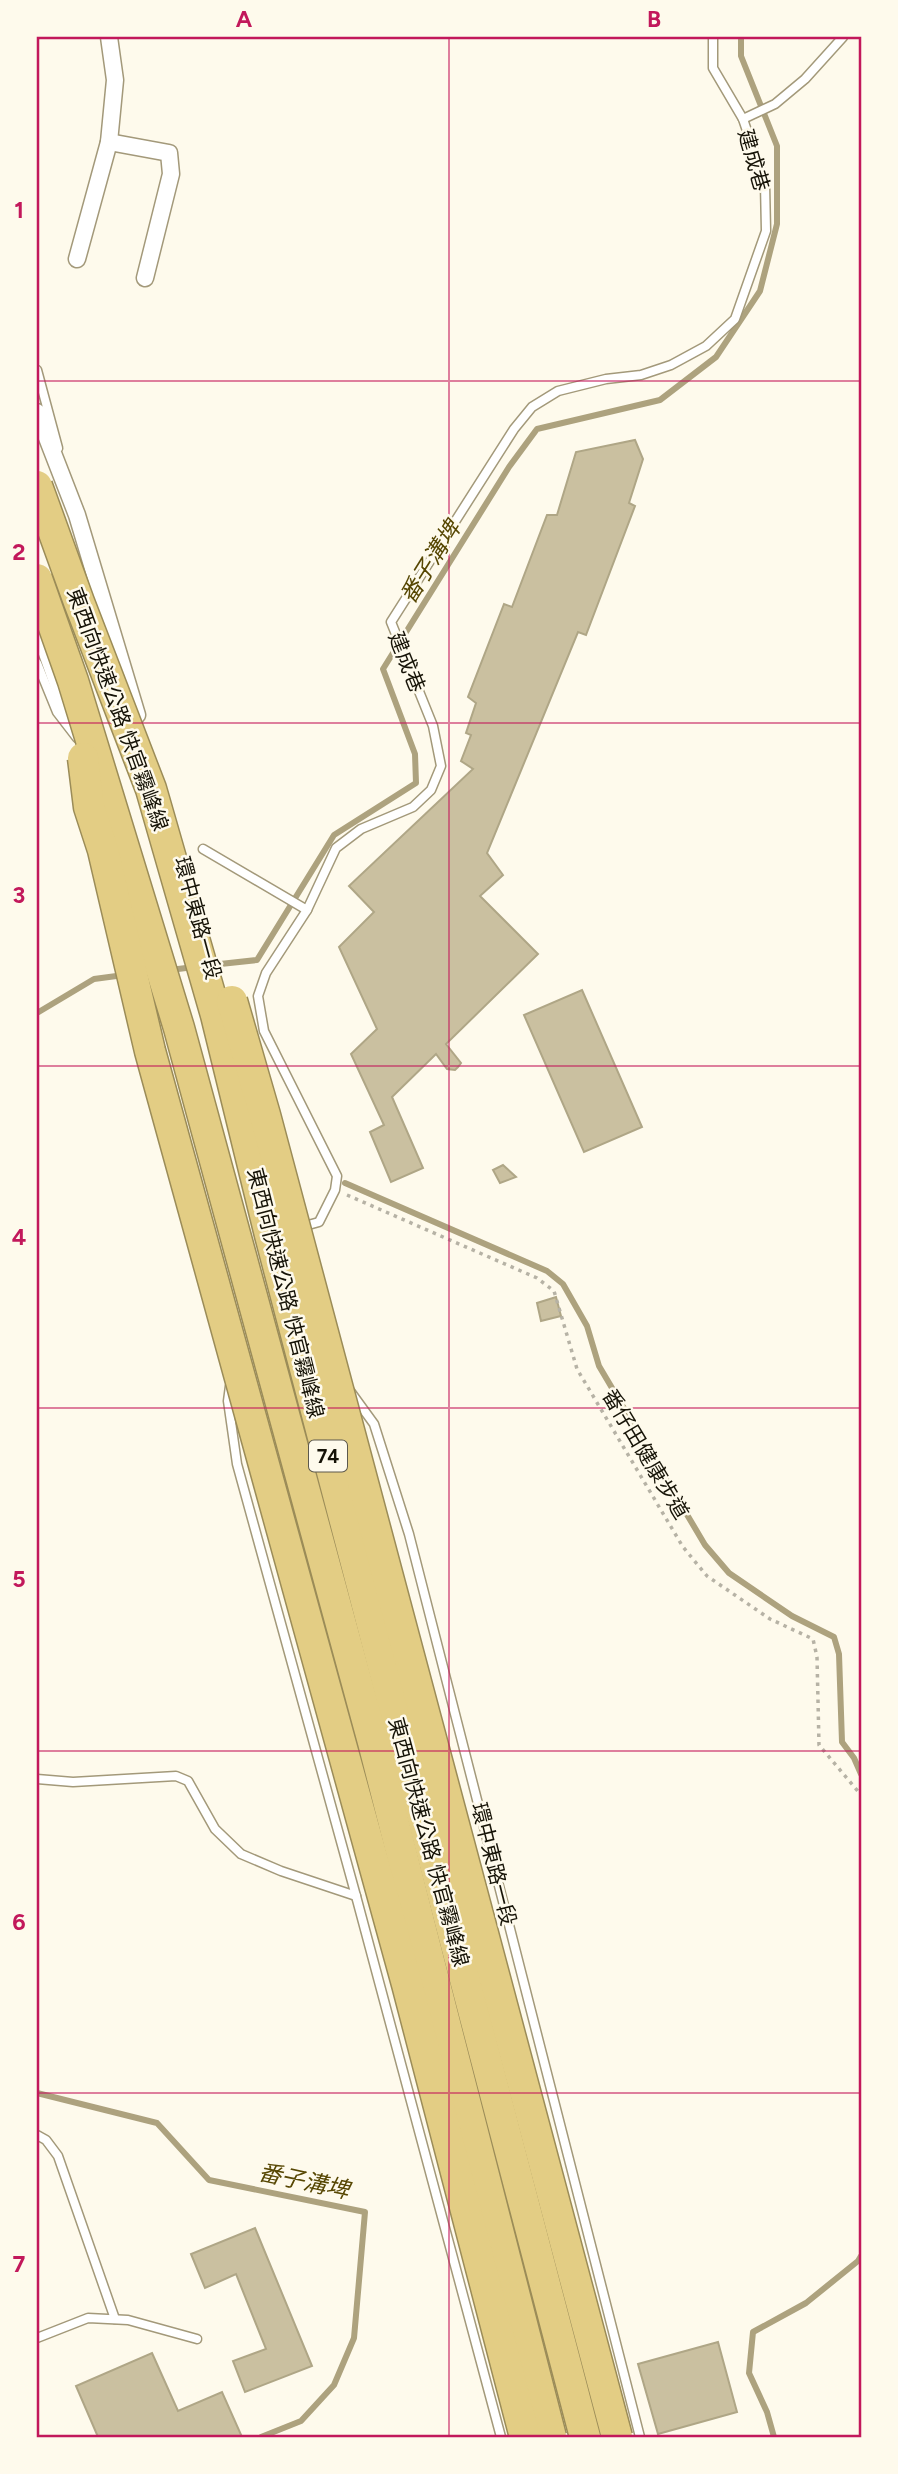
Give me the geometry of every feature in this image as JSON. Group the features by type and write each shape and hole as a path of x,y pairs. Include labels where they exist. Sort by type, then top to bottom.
{"highway":[{"name":"東西向快速公路 快官霧峰線","path":"37,486 151,789 216,1015 270,1236 585,2437"},
{"name":"東西向快速公路 快官霧峰線","path":"37,579 73,681 180,1028 373,1742 551,2437"},
{"name":"74","path":"73,681 89,807 103,850 150,1051 407,1984 525,2437"},
{"name":"74","path":"151,789 198,893 265,1115 617,2437"}],"street":[{"path":"77,259 109,142 115,80 109,37"},
{"path":"109,142 169,153 170,174 145,278"},
{"name":"環中東路一段","path":"37,412 77,515 162,790 285,1232 341,1468 595,2437"},
{"path":"37,625 77,738 132,917 237,1331 337,1676 540,2437"},
{"path":"77,738 138,718"}],"lane":[{"name":"建成巷","path":"335,1191 337,1176 264,1031 258,996 267,973 307,909 336,848 360,829 413,807 432,790 441,766 433,726 391,622 514,429 532,407 558,391 606,379 641,375 671,365 706,346 735,319 766,231 765,184 743,119 713,68 713,37"},
{"name":"建成巷","path":"743,119 775,104 805,79 843,37"},
{"path":"37,370 77,515"},
{"path":"37,663 57,712 77,738"},
{"path":"203,849 307,909"},
{"path":"285,1232 318,1222 335,1191"},
{"path":"237,1331 228,1401 237,1464 501,2437"},
{"name":"環中東路一段","path":"314,1333 326,1357 374,1424 409,1534 640,2437"},
{"path":"37,1779 100,1781 176,1776 188,1781 215,1829 241,1854 281,1871 356,1896"},
{"path":"37,2135 46,2140 58,2156 115,2319"},
{"path":"37,2338 88,2318 128,2320 197,2339"}],"path":[{"name":"番仔田健康步道","path":"335,1191 537,1278 554,1291 576,1369 683,1548 707,1576 770,1619 813,1639 817,1657 819,1745 861,1795"}],"building":[{"path":"635,440 643,459 629,503 635,506 586,635 578,632 487,853 503,875 480,896 538,954 446,1044 461,1063 455,1070 447,1069 436,1054 392,1097 423,1168 391,1182 370,1132 384,1125 351,1054 377,1029 339,947 374,912 349,886 473,769 461,761 471,735 466,733 476,703 468,697 504,604 512,607 547,515 557,515 576,452"},
{"path":"582,990 642,1127 584,1152 524,1015"},
{"path":"503,1165 516,1177 500,1183 493,1170"},
{"path":"556,1297 561,1316 541,1321 537,1303"},
{"path":"255,2228 312,2366 245,2392 233,2361 266,2349 236,2274 205,2288 191,2254"},
{"path":"718,2342 737,2412 658,2434 638,2364"},
{"path":"152,2353 178,2411 222,2392 242,2437 98,2437 76,2386"}],"waterway":[{"name":"番子溝埤","path":"211,965 257,960 334,835 416,783 415,754 383,669 509,467 537,429 660,400 716,357 760,291 777,224 777,146 741,56 741,37"},
{"name":"番子溝埤","path":"170,970 194,967"},
{"name":"番子溝埤","path":"37,1013 94,979 124,975"},
{"path":"345,1183 547,1271 563,1284 587,1326 599,1366 705,1545 729,1573 792,1616 834,1637 839,1654 842,1742 854,1758 861,1774"},
{"name":"番子溝埤","path":"37,2093 157,2123 209,2180 365,2212 354,2338 334,2385 301,2421 261,2437"},
{"path":"774,2437 767,2412 749,2373 753,2332 806,2303 861,2256"}]}
